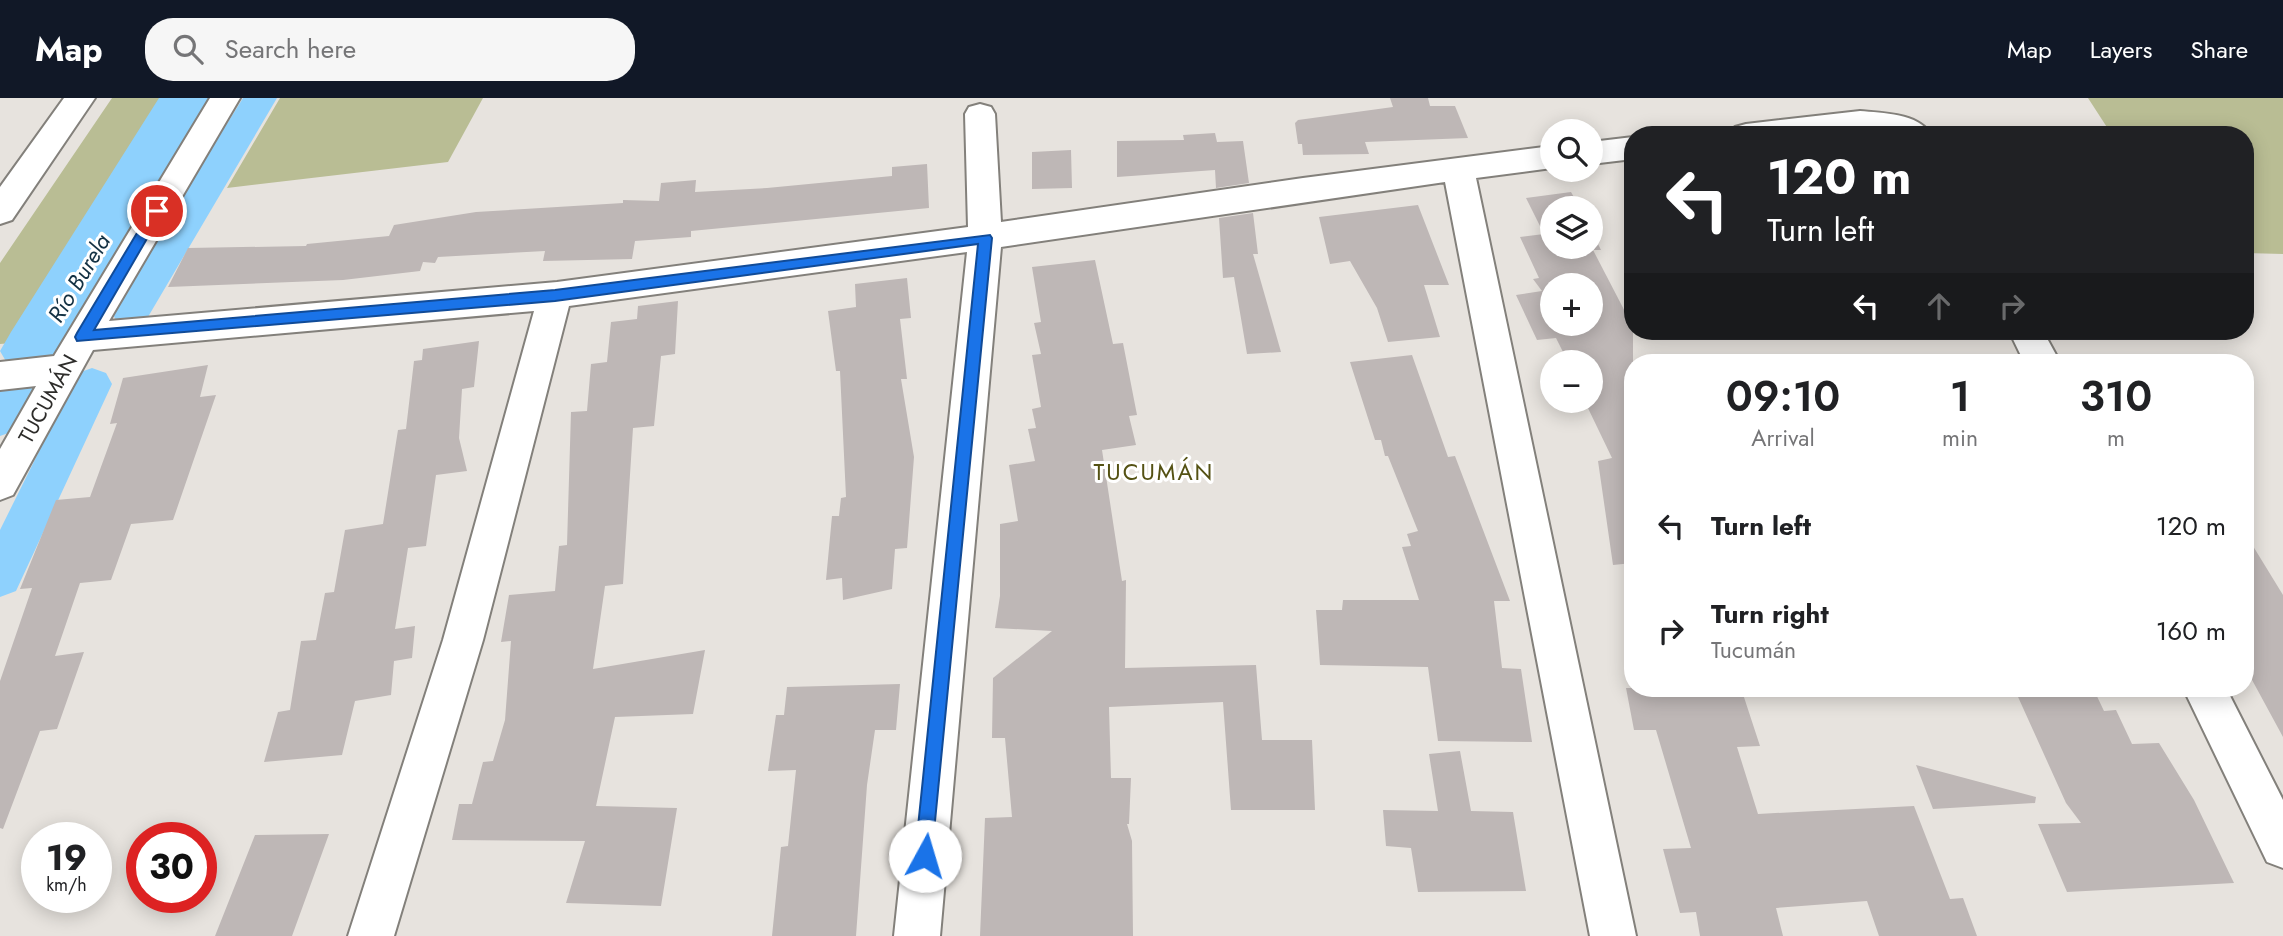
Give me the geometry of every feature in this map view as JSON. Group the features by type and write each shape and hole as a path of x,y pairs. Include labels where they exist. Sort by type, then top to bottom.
{"street":[{"path":"0,212 80,98"},
{"name":"TUCUMÁN","path":"0,484 82,337 225,98"},
{"path":"916,936 985,238 979,114"},
{"path":"1825,126 1860,122 1895,126"},
{"path":"1603,152 1624,149"},
{"path":"82,337 555,295 985,238 1458,168 1540,158"},
{"path":"1458,168 1613,936"},
{"path":"371,936 463,640 555,295"},
{"path":"0,376 64,369"},
{"path":"2208,697 2283,846"}],"green space":[{"path":"112,98 173,98 25,342 0,344 0,263"},
{"path":"280,98 483,98 448,162 227,188"},
{"path":"2088,98 2283,98 2283,254 2254,253 2254,126 2106,126"}],"building":[{"path":"1390,98 1428,98 1430,106 1455,106 1468,138 1365,142 1369,154 1303,155 1302,144 1298,144 1295,123 1298,120 1393,107"},
{"path":"1215,133 1217,142 1243,141 1249,183 1216,188 1215,170 1117,177 1117,141 1184,140 1183,135"},
{"path":"1071,150 1072,188 1032,189 1032,152"},
{"path":"927,164 929,208 691,231 691,237 635,241 632,259 543,261 545,251 438,257 435,263 423,262 420,271 343,280 168,287 188,248 306,246 389,236 394,225 476,212 623,203 623,200 659,201 661,183 696,180 695,192 767,188 892,176 892,167"},
{"path":"1571,192 1573,196 1541,196"},
{"path":"1540,196 1540,226 1526,198"},
{"path":"1418,205 1449,285 1424,285 1440,337 1388,342 1377,308 1350,261 1330,264 1319,217"},
{"path":"1253,213 1258,254 1253,254 1281,352 1247,354 1234,277 1223,278 1219,218"},
{"path":"1540,234 1540,259 1598,259 1624,310 1624,340 1633,340 1633,354 1624,354 1624,564 1613,565 1598,461 1612,458 1590,413 1603,413 1603,350 1562,350 1556,338 1537,340 1516,295 1540,291 1540,336 1603,336 1603,273 1540,273 1540,288 1533,279 1539,278 1520,237"},
{"path":"1095,260 1113,344 1123,343 1137,415 1129,416 1136,445 1102,450 1122,581 1126,580 1125,668 1256,665 1262,740 1312,740 1315,810 1231,810 1223,702 1109,707 1111,778 1131,778 1127,824 1132,841 1133,936 980,936 985,818 1012,817 1005,738 992,738 993,678 1052,631 995,628 1000,596 1000,524 1018,521 1009,465 1035,461 1028,429 1036,428 1032,409 1041,407 1032,355 1041,354 1034,323 1041,322 1032,267"},
{"path":"907,278 911,318 900,319 907,379 901,379 914,457 907,548 895,549 892,589 843,600 842,578 826,580 832,516 839,516 841,498 846,497 840,371 836,371 828,311 856,307 855,284"},
{"path":"678,301 675,354 661,356 654,426 633,428 623,584 605,586 593,669 705,650 693,714 615,717 596,806 677,808 661,906 566,903 585,841 452,840 459,804 472,804 483,762 493,761 505,720 511,641 501,642 509,595 555,591 559,546 567,545 571,412 587,411 591,364 607,362 611,322 637,319 638,306"},
{"path":"479,341 474,387 462,389 459,438 467,471 436,475 426,546 408,548 395,629 415,626 412,658 394,661 391,695 355,701 342,755 264,762 278,712 290,710 301,641 316,640 325,593 334,592 345,530 383,524 398,430 406,429 414,361 422,360 423,349"},
{"path":"1412,355 1448,457 1455,456 1510,601 1494,601 1502,668 1521,669 1532,742 1438,741 1428,667 1320,665 1316,610 1342,610 1343,600 1419,600 1402,547 1411,546 1407,534 1418,531 1388,456 1385,456 1381,440 1375,440 1350,362"},
{"path":"208,365 200,397 216,395 173,520 131,524 111,580 80,583 55,656 84,652 57,729 40,731 3,829 0,828 0,681 32,588 20,589 56,500 90,497 117,423 110,424 123,378"},
{"path":"2254,548 2283,595 2283,737 2254,684"},
{"path":"900,684 896,730 875,730 867,785 856,936 772,936 781,847 788,846 796,770 768,771 776,715 784,715 787,687"},
{"path":"1628,697 1744,697 1760,746 1737,747 1758,814 1914,806 1950,899 1963,898 1977,936 1879,936 1867,901 1776,908 1783,936 1700,936 1696,912 1680,913 1663,849 1691,848 1656,730 1634,730"},
{"path":"2018,697 2097,697 2104,711 2116,710 2132,744 2159,743 2194,800 2234,883 2067,892 2038,824 2081,823 2066,803"},
{"path":"1460,751 1471,811 1513,812 1526,891 1418,892 1411,848 1386,846 1383,810 1438,811 1429,754"},
{"path":"1916,765 2036,797 2035,803 1933,809"},
{"path":"329,834 292,936 215,936 255,835"}],"waterway":[{"name":"Río Burela","path":"35,351 189,98"},
{"path":"131,311 260,98"},
{"path":"0,577 92,384"},
{"name":"Río Burela","path":"0,407 4,401"}],"district":[{"name":"TUCUMÁN","path":"1154,472"}],"route":[{"path":"157,211 82,337 555,295 985,238 925,856"}]}
